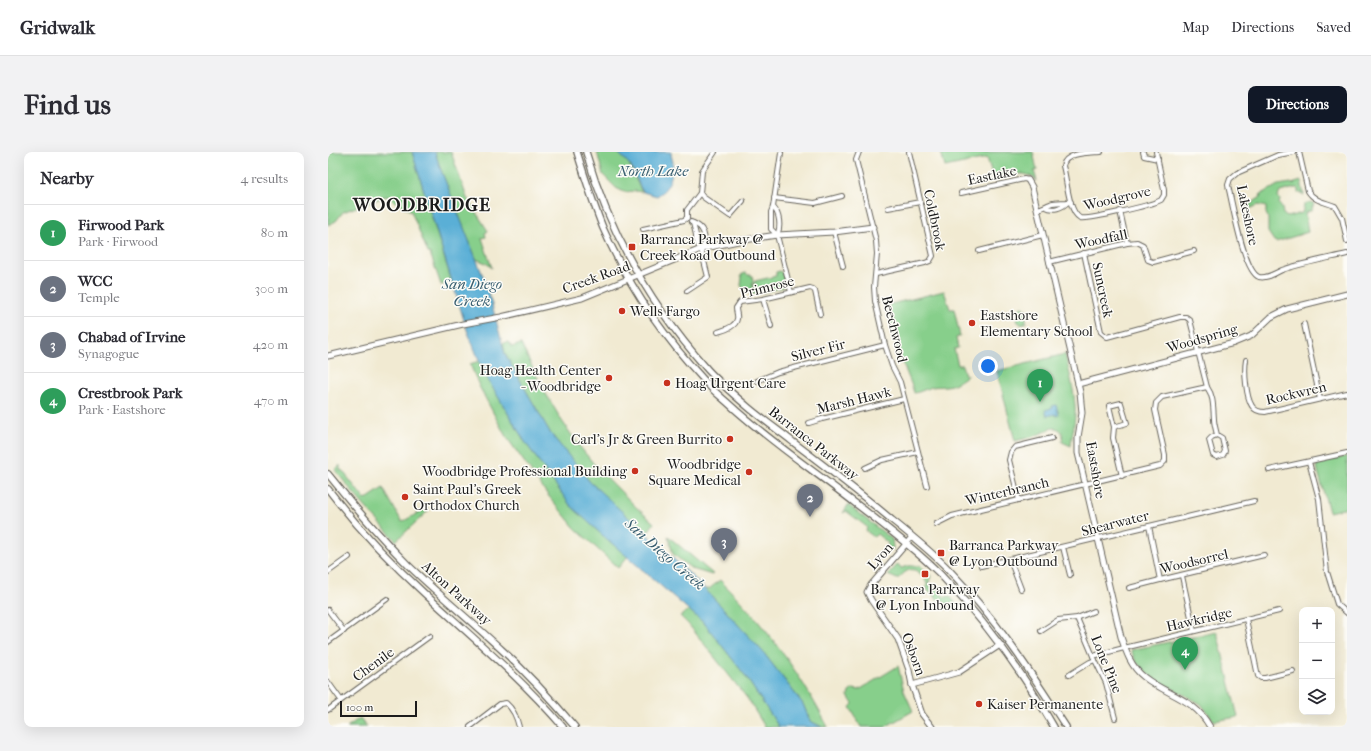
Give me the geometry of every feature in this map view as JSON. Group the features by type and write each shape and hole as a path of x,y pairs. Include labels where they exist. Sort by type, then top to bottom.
{"main road":[{"name":"Barranca Parkway","path":"577,152 587,186 603,227 629,278 666,334 703,379 742,416 853,501 906,544 938,573 967,603 1000,645 1025,679 1054,727"},
{"name":"Barranca Parkway","path":"586,152 594,179 603,201 618,237 637,275 677,333 710,372 749,408 862,496 949,570 1005,637 1032,673 1066,727"},
{"path":"766,435 772,426"},
{"name":"Alton Parkway","path":"328,474 356,509 397,554 520,667 575,727"},
{"name":"Alton Parkway","path":"328,489 387,557 426,595 505,666 563,727"}],"street":[{"path":"701,249 705,246 706,241 699,226 692,223 687,218 687,210 700,193 702,171 715,152"},
{"path":"781,152 773,207 770,212 771,229 777,235 791,292"},
{"name":"Beechwood","path":"859,152 856,160 873,227 877,254 874,287 875,301 885,344 892,366 900,382 927,486"},
{"name":"Coldbrook","path":"876,274 925,263 934,256 909,152"},
{"path":"1037,209 1046,208 1050,210 1064,206 1069,202 1063,166 1063,163 1067,158 1101,152"},
{"path":"1143,152 1144,156 1158,159"},
{"name":"Woodgrove","path":"1069,202 1075,214 1080,218 1086,218 1158,201 1164,195 1164,190 1156,152"},
{"name":"Lakeshore","path":"1294,152 1278,155 1251,166 1233,175 1229,180 1229,190 1241,243 1250,268 1256,276 1267,277 1282,270 1347,254"},
{"path":"1299,152 1310,195 1316,199 1335,206 1342,218 1347,241"},
{"name":"Eastlake","path":"961,193 1024,179 1028,180"},
{"name":"Eastshore","path":"1028,180 1032,187 1078,384 1082,413 1078,437 1078,453 1120,637 1128,657 1143,676 1189,703 1203,716 1210,727"},
{"path":"700,193 730,216 743,201"},
{"path":"774,198 815,203 842,196"},
{"path":"888,208 920,202"},
{"path":"773,207 776,210 780,228 777,235"},
{"path":"1120,211 1127,243"},
{"path":"771,219 778,217"},
{"path":"643,229 669,224 687,218"},
{"path":"687,291 708,277 701,249 696,240 692,223"},
{"name":"Creek Road","path":"328,356 340,352 582,298 701,249 777,235 834,232 873,227"},
{"path":"695,233 702,231"},
{"path":"834,232 843,266"},
{"path":"978,251 1043,235"},
{"name":"Woodfall","path":"1049,262 1127,243 1137,242 1143,246 1148,260 1153,262 1194,252"},
{"name":"Suncreek","path":"1084,253 1101,332 1107,337 1180,317 1186,317 1191,323 1198,353"},
{"name":"Primrose","path":"718,332 727,329 736,322 736,308 738,304 810,288 815,291 820,314"},
{"name":"Woodspring","path":"1078,384 1231,345 1251,336 1275,315 1287,308 1347,294"},
{"path":"763,299 771,326"},
{"path":"1304,324 1320,399"},
{"name":"Silver Fir","path":"757,381 778,372 885,344"},
{"path":"1198,353 1207,387 1214,404 1214,423 1217,435 1222,438 1225,451 1222,456 1217,457 1213,455 1209,440 1217,435"},
{"name":"Rockwren","path":"1246,360 1244,370 1247,388 1251,406 1257,411 1265,412 1347,393"},
{"name":"Winterbranch","path":"936,524 952,516 1160,466 1165,462 1165,455 1154,407 1162,398 1207,387"},
{"name":"Marsh Hawk","path":"809,424 822,419 904,399"},
{"path":"1114,427 1127,423 1121,403 1109,406 1114,427 1113,438 1122,476"},
{"path":"1019,500 1008,460 1011,452 1015,447 1052,438"},
{"path":"865,468 882,460 918,452"},
{"path":"1269,470 1347,453"},
{"path":"1309,462 1319,499 1327,572 1337,604 1347,613"},
{"name":"Shearwater","path":"981,566 1254,501"},
{"path":"1148,526 1160,580"},
{"name":"Lyon","path":"867,592 871,585 912,537"},
{"path":"1064,547 1070,575"},
{"name":"Woodsorrel","path":"1130,588 1264,556"},
{"path":"328,572 349,557"},
{"path":"1010,560 1021,590"},
{"path":"1182,576 1194,631"},
{"name":"Osborn","path":"867,592 898,639 922,714 932,727"},
{"path":"328,642 387,599"},
{"path":"328,610 344,631"},
{"path":"1041,631 1058,620 1077,618 1094,611"},
{"name":"Hawkridge","path":"1069,675 1094,658 1124,648 1278,611"},
{"name":"Lone Pine","path":"1077,618 1106,683 1115,718"},
{"path":"1246,619 1258,676 1260,678 1265,678 1293,671"},
{"name":"Chenile","path":"328,710 430,636"},
{"path":"912,685 959,672 1000,645"},
{"path":"328,682 342,700"},
{"path":"470,727 500,704 506,703 510,707 519,727"}],"green space":[{"path":"328,152 412,152 452,283 441,285 430,253 428,253 411,211 386,196 343,212 336,221 328,225"},
{"path":"435,152 451,152 467,198 488,231 485,233 486,237 482,238 492,268 486,263 476,259"},
{"path":"597,152 617,152 629,164 642,192 624,192 616,188 603,175"},
{"path":"941,152 1033,152 1037,170 1034,171 1037,181 1032,177 1022,174 1011,175 994,180 987,158 945,167"},
{"path":"1301,181 1304,195 1302,195 1301,192 1298,193 1298,188 1280,192 1278,196 1280,200 1279,204 1282,208 1283,214 1287,217 1302,213 1304,204 1311,202 1314,204 1311,211 1305,213 1308,232 1276,242 1268,232 1266,207 1259,205 1247,210 1244,208 1261,197 1260,195 1278,185 1292,184"},
{"path":"780,271 783,274 785,283 784,287 753,295 755,281 776,276 776,272"},
{"path":"745,273 752,275 753,282 751,295 741,286 741,275"},
{"path":"944,291 950,309 954,309 960,336 956,338 958,348 954,349 958,365 962,365 965,375 968,375 951,385 932,387 914,393 897,349 887,305"},
{"path":"1021,307 1030,312 1026,318 1026,323 1022,325 1017,321 1016,317"},
{"path":"508,342 512,347 521,344 542,387 562,421 593,463 637,508 654,523 646,535 590,482 551,434 505,354 503,343"},
{"path":"1065,354 1075,406 1071,446 1062,442 1062,432 1057,428 1051,428 1040,434 1015,441 997,371"},
{"path":"479,361 484,373 525,442 570,505 601,534 628,556 618,568 575,528 547,494 505,435 479,386 470,364"},
{"path":"1347,456 1347,508 1329,512 1316,464"},
{"path":"340,465 340,471 342,470 365,500 383,488 402,522 427,508 429,510 396,541 360,501 335,470"},
{"path":"848,505 892,539 892,550 887,546 888,543 877,534 874,537 866,531 867,527 846,511 843,513"},
{"path":"668,536 713,574 712,575 692,569 673,554"},
{"path":"898,564 901,568 920,565 931,576 929,582 930,585 938,589 944,597 950,596 960,610 955,610 949,605 942,602 940,603 930,591 929,592 924,578 914,570 907,571 897,579 888,575"},
{"path":"720,580 751,613 789,661 828,727 822,727 810,721 803,704 763,652 705,589 709,589"},
{"path":"689,610 705,624 744,674 779,727 765,727 747,698 689,625 680,616"},
{"path":"1217,632 1238,717 1214,721 1201,704 1151,677 1136,662 1131,650"},
{"path":"898,666 904,691 913,711 885,727 861,727 850,707 853,704 848,696 849,692 853,689 859,690"},
{"path":"360,718 367,727 347,727"}],"water":[{"name":"San Diego Creek","path":"412,152 435,152 487,286 505,354 551,434 590,482 691,575 721,606 763,652 803,704 810,721 822,727 779,727 744,674 705,624 601,534 570,505 525,442 484,373 467,330"},
{"name":"North Lake","path":"617,152 671,152 673,162 672,172 670,182 665,190 657,196 643,192 630,165"},
{"path":"1056,405 1059,415 1056,416 1056,414 1047,416 1045,410 1053,408 1052,406"}],"place":[{"name":"Barranca Parkway @ Creek Road Outbound","path":"632,247"},
{"name":"Wells Fargo","path":"622,311"},
{"name":"Eastshore Elementary School","path":"972,323"},
{"name":"Hoag Health Center - Woodbridge","path":"609,378"},
{"name":"Hoag Urgent Care","path":"667,383"},
{"name":"Firwood Park","path":"1040,402"},
{"name":"Carl's Jr & Green Burrito","path":"730,439"},
{"name":"Woodbridge Professional Building","path":"635,471"},
{"name":"Woodbridge Square Medical","path":"749,472"},
{"name":"Saint Paul's Greek Orthodox Church","path":"405,497"},
{"name":"WCC","path":"810,517"},
{"name":"Barranca Parkway @ Lyon Outbound","path":"941,553"},
{"name":"Chabad of Irvine","path":"724,561"},
{"name":"Barranca Parkway @ Lyon Inbound","path":"925,574"},
{"name":"Crestbrook Park","path":"1185,670"},
{"name":"Kaiser Permanente","path":"979,704"}],"district":[{"name":"WOODBRIDGE","path":"422,205"}]}
